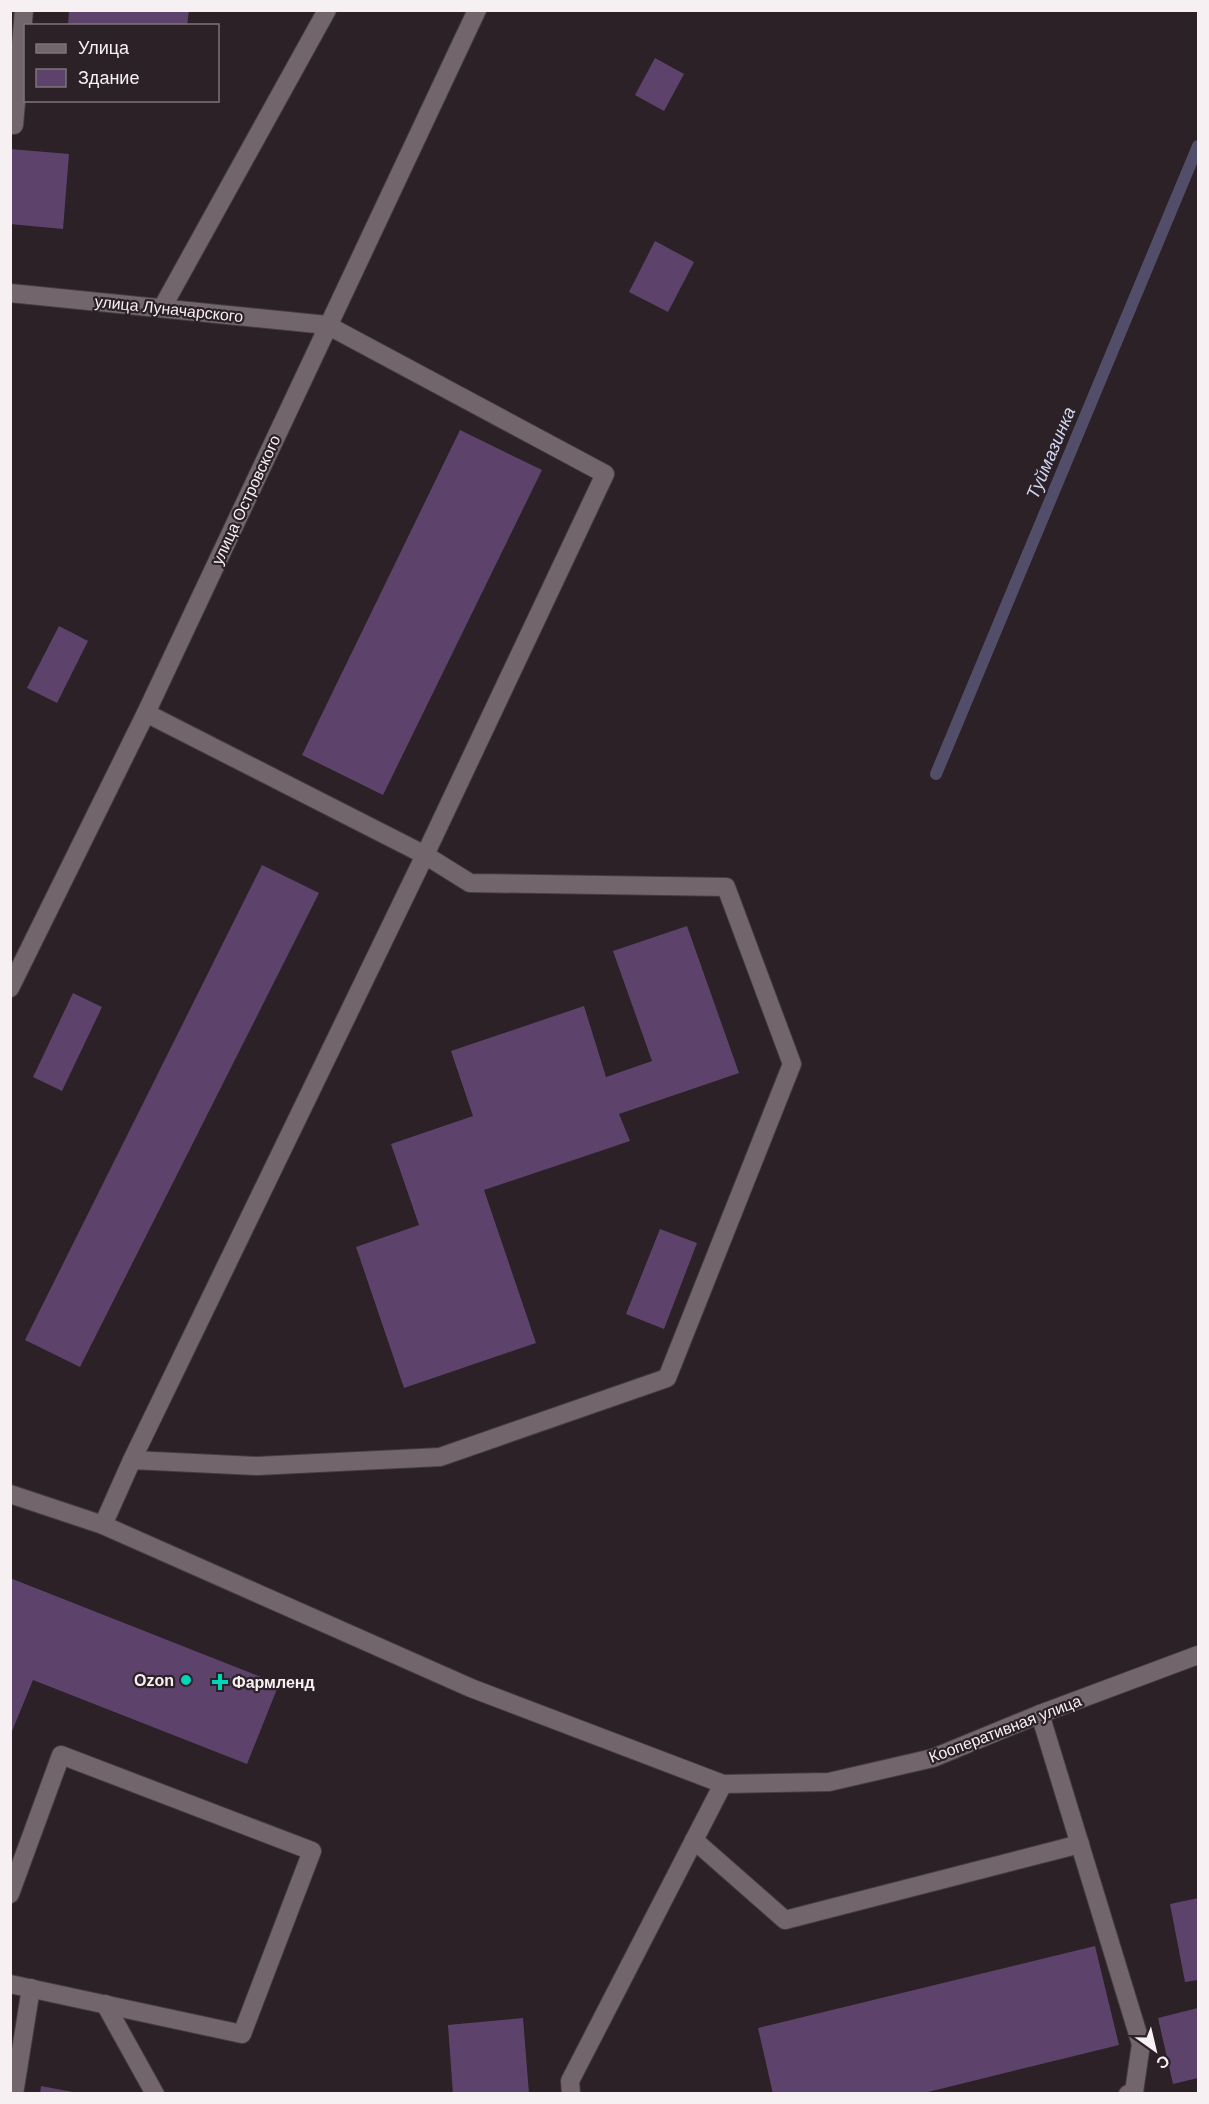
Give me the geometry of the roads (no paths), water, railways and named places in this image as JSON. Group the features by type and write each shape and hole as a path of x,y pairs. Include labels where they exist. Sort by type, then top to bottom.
{"street":[{"path":"10,125 14,125 24,10"},
{"path":"162,308 327,10"},
{"name":"улица Островского","path":"10,988 146,713 477,10"},
{"name":"улица Луначарского","path":"10,293 327,325"},
{"path":"103,1525 132,1460 605,474 327,325"},
{"path":"132,1460 257,1466 440,1457 667,1378 792,1064 726,887 470,883 424,855 146,713"},
{"name":"Кооперативная улица","path":"10,1494 103,1525 471,1689 723,1784 829,1782 933,1758 1040,1714 1198,1655"},
{"path":"1040,1714 1141,2044 1132,2093"},
{"path":"10,1894 61,1755 312,1851 242,2034 10,1984"},
{"path":"571,2094 570,2081 723,1784"},
{"path":"694,1840 785,1920 1080,1844"},
{"path":"14,2094 31,1988"},
{"path":"105,2004 155,2094"}],"waterway":[{"name":"Туймазинка","path":"936,774 1198,146"}],"place":[{"name":"Ozon","path":"186,1680"},
{"name":"Фармленд","path":"220,1682"}]}
